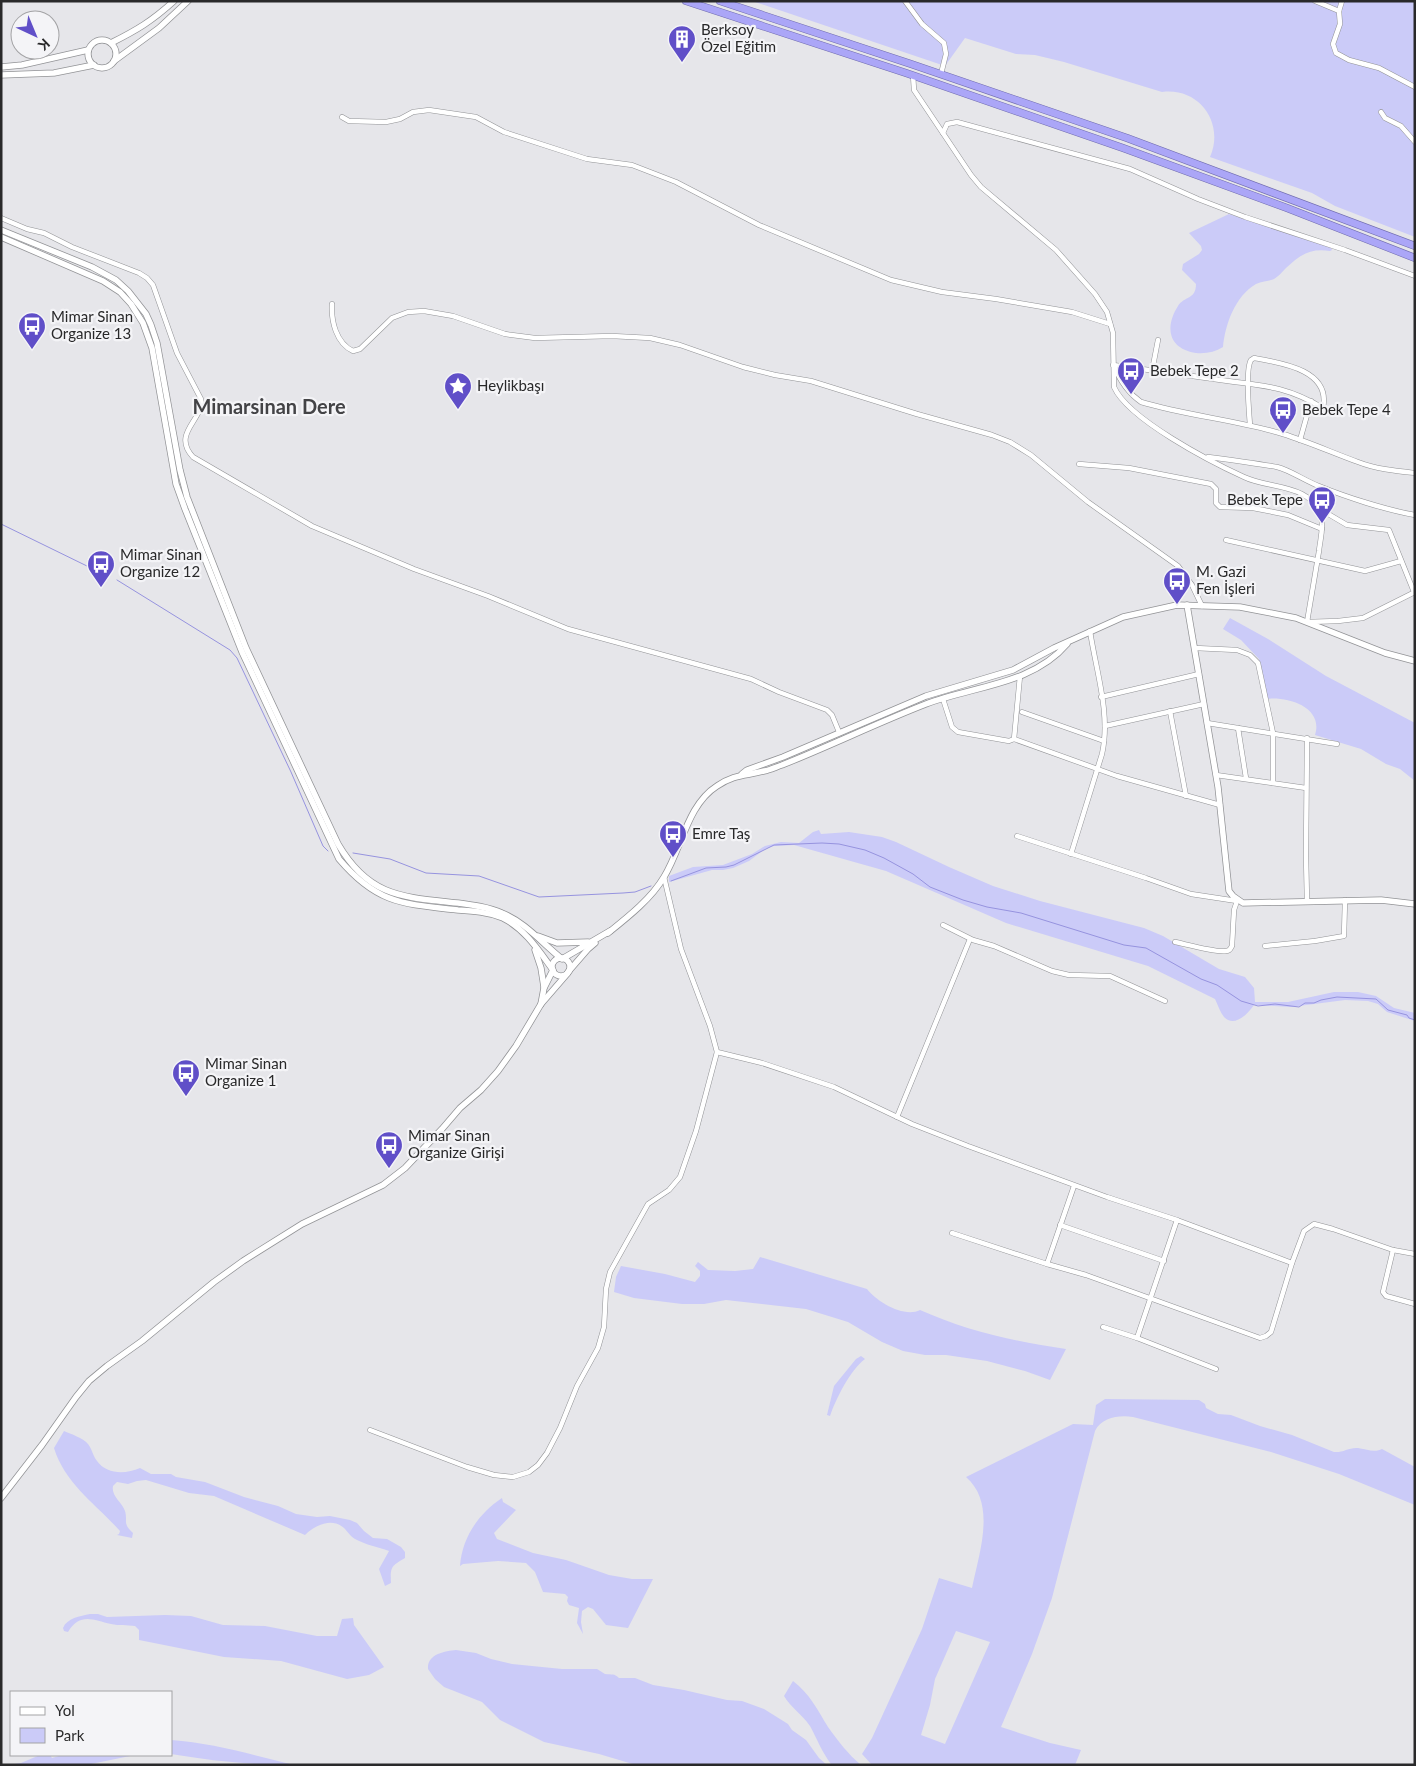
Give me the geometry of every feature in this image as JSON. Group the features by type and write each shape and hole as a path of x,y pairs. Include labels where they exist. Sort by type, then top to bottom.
{"highway":[{"path":"686,1 913,75 1123,148 1287,208 1415,258"},
{"path":"720,1 1127,138 1415,246"}],"street":[{"path":"111,43 156,18 173,1"},
{"path":"88,50 89,59 94,65 101,68 108,66 160,28 188,1"},
{"path":"905,1 918,19 944,43 946,54 941,74"},
{"path":"1315,1 1339,11"},
{"path":"1342,1 1339,11 1340,24 1333,44 1336,54 1349,60 1378,68 1415,87"},
{"path":"1,67 22,65 88,50 93,43 99,40 111,43 115,48 114,61"},
{"path":"1,75 54,73 94,65"},
{"path":"913,75 914,90 971,175 981,186 1056,250 1095,294 1107,312 1113,333 1114,387 1126,405 1166,434 1244,478 1258,483 1288,488 1306,498 1317,508 1347,525 1389,530 1414,592 1363,618 1338,622 1307,622"},
{"path":"342,117 349,121 386,122 400,119 413,112 429,110 476,117 504,132 587,159 632,165 676,182 759,225 891,280 942,292 1072,312 1110,324"},
{"path":"1381,112 1387,120 1401,126 1415,142"},
{"path":"943,133 947,124 957,122 1130,169 1198,200 1415,276"},
{"path":"1,218 27,229 44,233 72,247 139,273 153,285 177,353 201,398 202,406 187,430 187,450 193,456 312,526 362,548 568,629 751,679 827,710 832,715 840,732"},
{"path":"1,230 106,274 128,291 146,314 157,343 180,470 187,497 246,648 346,858 375,885 390,893 409,898 488,908 510,917 569,964 568,973"},
{"path":"1,237 104,281 125,298 143,323 152,348 176,484 185,509 242,652 339,859 367,887 387,898 410,904 484,912 503,918 519,929 559,976 568,973"},
{"path":"332,304 331,317 334,330 349,349 353,351 360,348 392,318 408,312 424,311 453,316 505,334 535,338 612,336 650,338 680,345 743,367 811,381 916,414 992,435 1010,442 1032,455 1088,502 1178,566 1192,585 1202,606"},
{"path":"1152,371 1158,340"},
{"path":"1113,365 1152,371 1248,384 1278,388 1293,392 1323,408 1325,396 1321,385 1299,369 1279,362 1254,358 1250,360 1248,363 1248,384 1250,425"},
{"path":"1113,365 1119,379 1131,395 1141,402 1250,425 1300,440 1360,463 1400,472 1415,472"},
{"path":"1300,440 1311,401"},
{"path":"1205,457 1249,461 1265,466 1277,467 1319,486 1415,515"},
{"path":"1079,464 1130,468 1211,484 1216,489 1216,503 1219,506 1253,508 1288,515 1322,529"},
{"path":"1307,622 1322,529 1317,508"},
{"path":"1226,540 1365,571 1402,561"},
{"path":"1,1498 76,1397 107,1366 142,1341 214,1282 243,1261 302,1224 383,1185 405,1168 460,1108 481,1090 498,1071 516,1046 540,1004 588,948 653,892 664,877 700,804 716,786 747,770 783,757 926,696 1014,670 1054,648 1122,617 1177,605 1240,608 1296,618 1385,654 1415,660"},
{"path":"1188,605 1216,775 1229,890 1237,901"},
{"path":"1071,854 1104,741 1105,726 1090,631"},
{"path":"742,774 764,772 901,714 1028,673 1051,660 1069,642"},
{"path":"1195,648 1237,650 1250,655 1258,663 1273,733 1273,782"},
{"path":"1101,697 1199,674"},
{"path":"1014,739 1020,676"},
{"path":"943,699 952,727 956,732 1009,741 1014,739 1097,770 1220,804"},
{"path":"1105,726 1204,704"},
{"path":"1170,711 1186,796"},
{"path":"1022,712 1104,741"},
{"path":"1207,723 1337,744"},
{"path":"1238,728 1246,778"},
{"path":"1307,738 1307,901"},
{"path":"1216,775 1306,788"},
{"path":"1017,836 1191,894 1244,903 1381,900 1415,904"},
{"path":"370,1430 494,1476 513,1477 529,1472 538,1465 547,1453 560,1428 576,1386 598,1348 604,1326 606,1288 610,1272 648,1204 669,1190 680,1177 696,1131 717,1052 710,1026 681,949 664,877"},
{"path":"1265,946 1344,936 1345,900"},
{"path":"1175,942 1226,952 1232,946 1234,910 1237,901"},
{"path":"943,926 970,939 994,946 1058,972 1069,975 1110,976 1165,1001"},
{"path":"540,1004 544,988 555,962 610,931"},
{"path":"533,934 557,943 575,944 592,941"},
{"path":"897,1117 970,939"},
{"path":"532,943 541,968 544,988"},
{"path":"717,1052 762,1063 834,1087 897,1117 968,1146 1074,1186 1177,1220 1292,1263"},
{"path":"1047,1264 1074,1186"},
{"path":"1137,1338 1177,1220"},
{"path":"952,1233 1086,1275 1260,1338 1271,1332 1304,1231 1314,1224 1393,1250 1415,1254"},
{"path":"1060,1225 1164,1261"},
{"path":"1393,1250 1383,1292 1386,1296 1415,1304"},
{"path":"1104,1327 1216,1369"}],"green space":[{"path":"752,1 1415,1 1415,237 1335,206 1312,193 1210,157 1214,144 1211,120 1206,110 1187,95 1175,92 1162,92 1064,62 1035,55 1016,54 965,38 945,66"},
{"path":"1229,214 1326,245 1332,250 1306,254 1296,259 1276,278 1258,283 1249,289 1232,312 1223,347 1207,353 1187,351 1175,342 1170,329 1178,306 1194,293 1196,284 1182,270 1183,264 1202,250 1201,246 1189,233"},
{"path":"1230,618 1268,639 1326,676 1415,723 1415,781 1400,769 1386,764 1361,749 1315,735 1316,725 1314,717 1302,705 1284,699 1266,699 1259,659 1241,640 1223,629"},
{"path":"819,830 821,834 849,832 882,837 993,886 1040,901 1144,928 1163,936 1219,969 1245,977 1254,988 1255,1002 1288,1002 1334,992 1358,992 1376,996 1394,1008 1415,1013 1415,1021 1387,1012 1378,1004 1368,1001 1345,1000 1291,1007 1254,1005 1240,1019 1228,1020 1224,1017 1215,999 1148,966 1006,923 886,871 794,845 774,846 765,849 749,861 733,868 712,870 669,882 669,876 693,867 723,865 752,854 765,846 781,842 799,843 813,832"},
{"path":"760,1257 867,1289 877,1299 899,1310 914,1312 920,1310 992,1335 1066,1349 1050,1380 987,1361 903,1351 882,1342 848,1322 806,1309 726,1300 704,1304 682,1304 634,1298 614,1292 616,1277 621,1266 695,1282 700,1276 700,1271 695,1266 698,1262 708,1270 735,1271 753,1269"},
{"path":"861,1356 865,1359 849,1377 830,1416 827,1415 834,1386 856,1359"},
{"path":"1105,1399 1199,1400 1205,1404 1206,1408 1218,1414 1231,1415 1292,1435 1334,1452 1355,1448 1373,1451 1382,1449 1415,1467 1415,1505 1339,1474 1271,1452 1133,1417 1122,1416 1106,1420 1095,1431 1052,1598 1032,1654 1001,1727 1050,1743 1081,1750 1075,1765 872,1765 862,1754 872,1738 922,1629 939,1578 972,1588 981,1545 983,1515 981,1501 975,1488 966,1477 1073,1424 1093,1425 1096,1405","holes":["956,1631 990,1642 945,1744 921,1735 935,1679"]},
{"path":"64,1431 86,1442 101,1466 111,1471 123,1472 140,1468 151,1474 171,1474 176,1477 205,1482 244,1497 278,1506 296,1514 317,1517 330,1516 350,1520 357,1523 373,1538 387,1539 401,1547 405,1552 405,1558 393,1567 391,1583 385,1586 379,1569 389,1551 355,1539 339,1525 329,1523 319,1525 305,1535 214,1496 189,1493 146,1480 128,1484 117,1482 113,1486 115,1496 124,1508 126,1524 133,1533 132,1538 117,1535 120,1531 73,1483 59,1461 54,1448"},
{"path":"502,1498 503,1502 516,1510 494,1533 497,1539 533,1553 566,1560 609,1575 632,1579 653,1579 628,1628 606,1625 593,1609 588,1607 582,1611 583,1634 577,1623 579,1608 569,1605 568,1597 565,1594 543,1592 535,1572 526,1563 498,1561 463,1564 460,1566 461,1556 468,1536 486,1511"},
{"path":"90,1614 107,1617 191,1616 223,1625 265,1626 317,1636 337,1636 342,1619 353,1618 354,1625 384,1667 369,1675 347,1679 281,1661 224,1657 139,1640 139,1630 135,1626 114,1625 87,1619 77,1622 68,1632 64,1631 63,1628 71,1620"},
{"path":"456,1650 476,1653 512,1664 562,1669 597,1669 605,1674 614,1675 619,1678 635,1678 653,1685 727,1700 742,1701 764,1709 788,1724 792,1730 806,1740 819,1758 827,1765 636,1765 599,1754 544,1742 500,1720 482,1702 444,1687 435,1679 428,1669 430,1660 442,1652"},
{"path":"793,1681 809,1697 839,1742 861,1765 831,1764 810,1726 784,1696"},
{"path":"172,1740 248,1753 294,1765 232,1762 172,1754"},
{"path":"38,1756 51,1756 52,1758 59,1756 130,1756 86,1765 8,1765 21,1763"}],"waterway":[{"path":"1,524 89,567"},
{"path":"117,580 230,650 237,658 291,772 323,846 328,851"},
{"path":"671,881 706,868 734,865 774,845 839,844 865,850 884,858 913,874 930,887 963,900 987,907 1021,913 1124,945 1146,948 1201,979 1217,985 1241,1001 1258,1006 1275,1004 1299,1007 1305,1003 1314,1003 1337,997 1376,999 1388,1010 1407,1015 1415,1020"},
{"path":"353,853 390,859 426,873 479,876 539,897 635,892 651,886"}],"place":[{"name":"Berksoy Özel Eğitim","path":"682,63"},
{"name":"Mimar Sinan Organize 13","path":"32,350"},
{"name":"Bebek Tepe 2","path":"1131,395"},
{"name":"Heylikbaşı","path":"458,410"},
{"name":"Bebek Tepe 4","path":"1283,434"},
{"name":"Bebek Tepe","path":"1322,524"},
{"name":"Mimar Sinan Organize 12","path":"101,588"},
{"name":"M. Gazi Fen İşleri","path":"1177,605"},
{"name":"Emre Taş","path":"673,858"},
{"name":"Mimar Sinan Organize 1","path":"186,1097"},
{"name":"Mimar Sinan Organize Girişi","path":"389,1169"}],"district":[{"name":"Mimarsinan Dere","path":"269,407"}]}
